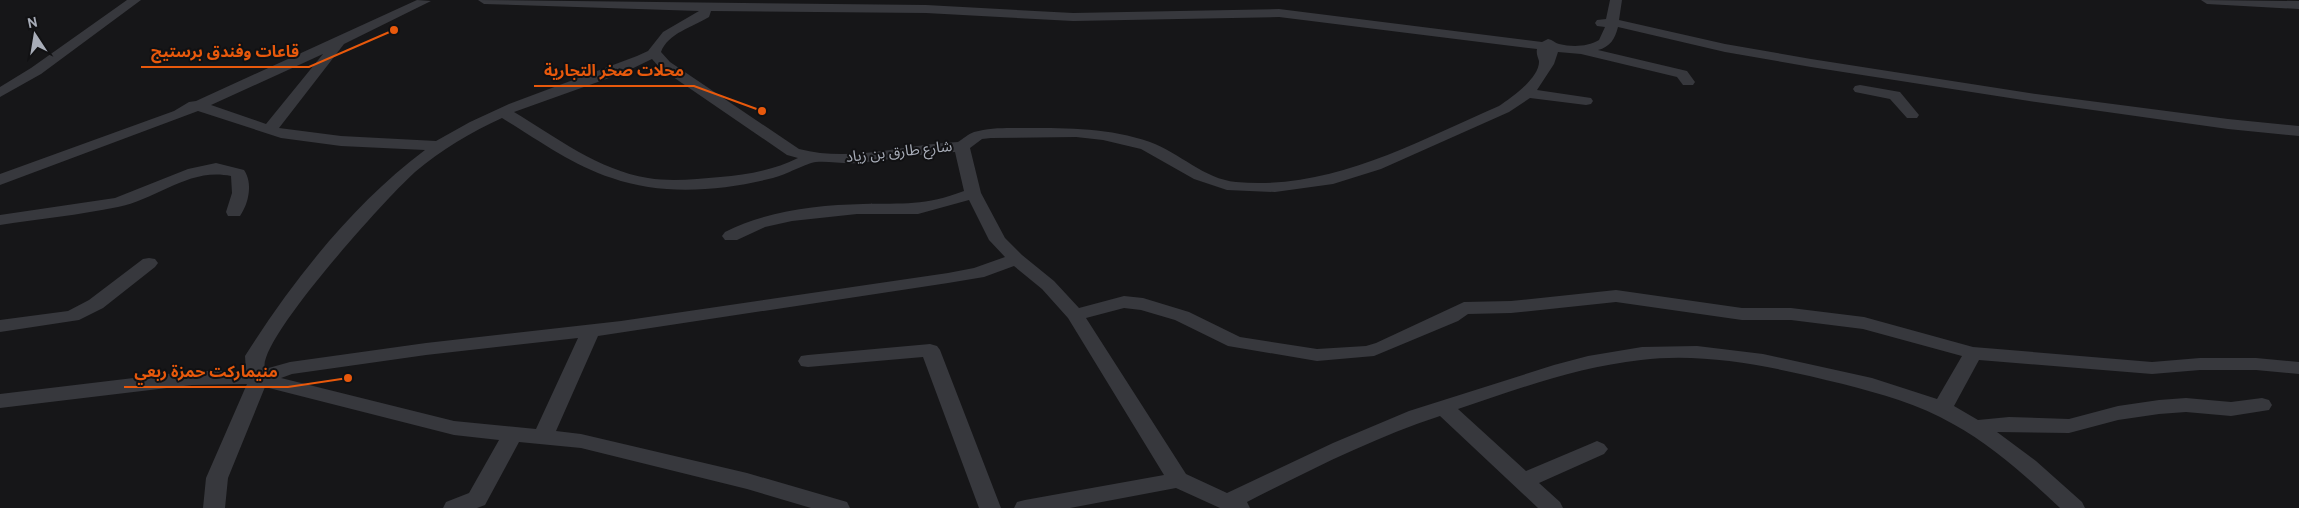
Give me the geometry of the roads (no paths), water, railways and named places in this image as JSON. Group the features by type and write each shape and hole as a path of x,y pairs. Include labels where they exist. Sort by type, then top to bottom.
{"street":[{"path":"0,93 36,71 135,0"},
{"path":"0,180 111,141 327,43 409,0 426,0"},
{"path":"0,173 194,104 341,41 426,0"},
{"path":"484,0 597,1 696,13 738,6 926,9 1090,17 1279,13 1584,50 1597,55 1682,74 1688,82"},
{"path":"1584,50 1606,44 1609,0"},
{"path":"1548,46 1578,45 1596,40 1608,24 1616,0"},
{"path":"2207,0 2299,5"},
{"path":"2276,0 2299,0"},
{"path":"597,1 696,13"},
{"path":"214,508 217,478 259,378 254,366 255,356 346,233 407,171 441,146 473,126 502,112 630,65 654,53 660,42 696,13"},
{"path":"1608,24 1852,70 2036,98 2228,124 2299,131"},
{"path":"269,130 341,41"},
{"path":"962,147 977,136 991,133 1076,132 1103,135 1146,146 1217,184 1246,188 1275,187 1333,179 1375,166 1504,109 1536,83 1547,64 1542,54 1548,46"},
{"name":"شارع طارق بن زياد","path":"654,53 665,65 785,147 810,158 866,157 937,146 962,147 973,193 998,240 1016,259 1048,285 1075,315 1178,480"},
{"path":"1852,70 1860,93 1895,95 1912,115"},
{"path":"1526,93 1586,102"},
{"path":"194,104 244,123 269,130 349,141 441,146"},
{"path":"502,112 583,159 634,180 684,184 747,178 793,168 810,158"},
{"path":"0,220 118,202 178,176 216,168 238,173 242,180 242,189 234,212"},
{"path":"731,236 741,230 765,222 856,209 909,209 952,201 973,193"},
{"path":"259,378 290,368 426,349 591,330 955,276 998,267 1016,259"},
{"path":"0,326 72,316 96,304 149,263"},
{"path":"1075,315 1124,302 1143,304 1182,316 1235,342 1317,355 1367,352 1383,347 1451,317 1464,308 1511,307 1616,296 1742,314 1791,314 1864,323 1973,353 2016,355 2152,368 2209,364 2256,364 2299,368"},
{"path":"543,437 591,330"},
{"path":"808,361 930,350 990,508"},
{"path":"1025,508 1178,480 1235,505 1380,430 1443,407 1571,366 1653,353 1696,352 1786,364 1860,382 1942,409 1975,427 2040,477 2074,508"},
{"path":"1942,409 1973,353"},
{"path":"0,400 192,378 229,376 259,378 422,422 454,428 581,441 747,481 839,508"},
{"path":"1975,427 2009,424 2069,426 2159,406 2186,405 2231,409 2262,405"},
{"path":"1443,407 1552,508"},
{"path":"454,508 477,499 512,434"},
{"path":"1523,481 1597,449"}],"place":[{"name":"قاعات وفندق برستيج","path":"394,30"},
{"name":"محلات صخر التجارية","path":"762,111"},
{"name":"منيماركت حمزة ربعي","path":"348,378"}]}
